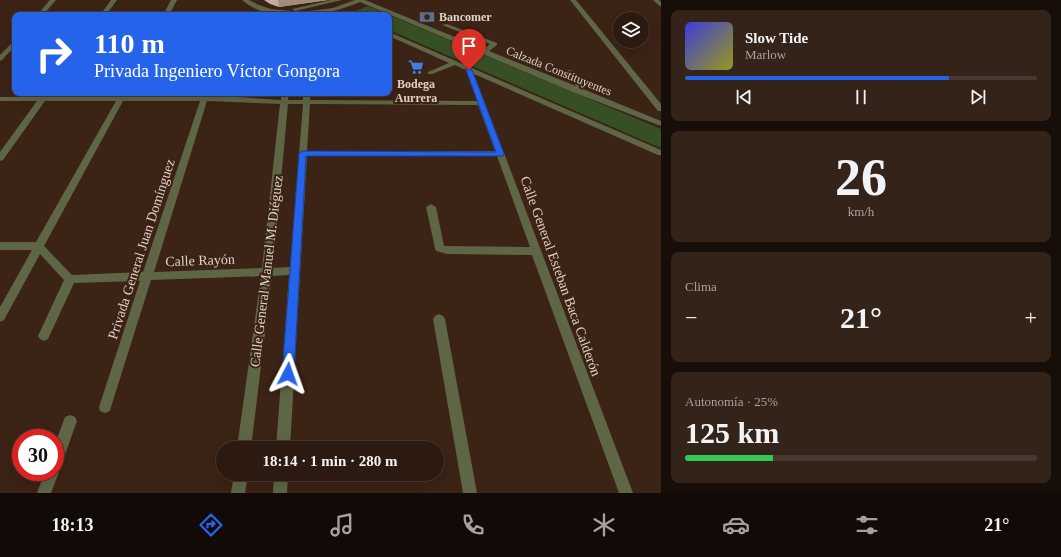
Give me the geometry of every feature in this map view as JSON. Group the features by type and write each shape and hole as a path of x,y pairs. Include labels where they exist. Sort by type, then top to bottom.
{"street":[{"path":"43,12 53,0"},
{"path":"105,12 114,0"},
{"path":"168,12 174,0"},
{"path":"245,0 260,8 283,12 339,0"},
{"path":"260,0 271,10"},
{"path":"323,12 334,10 360,0"},
{"name":"Calzada Constituyentes","path":"360,0 389,12"},
{"path":"573,0 661,109"},
{"path":"656,0 661,5"},
{"path":"334,10 338,12"},
{"name":"Calzada Constituyentes","path":"392,13 661,124"},
{"path":"445,25 495,44 484,52"},
{"path":"392,35 661,153"},
{"path":"0,59 12,45"},
{"path":"430,73 454,63"},
{"name":"Calle General Esteban Baca Calderón","path":"469,70 626,493"},
{"path":"568,71 577,81 580,88 578,91"},
{"path":"0,99 45,96 122,96 204,99 306,97 481,103"},
{"path":"0,158 45,96"},
{"path":"0,317 122,96"},
{"name":"Calle General Manuel M. Diéguez","path":"245,441 267,272 284,97"},
{"name":"Calle General Manuel M. Diéguez","path":"283,441 306,97"},
{"name":"Privada General Juan Domínguez","path":"106,407 204,99"},
{"path":"303,153 500,154"},
{"path":"431,207 440,248 447,250 536,250"},
{"path":"0,246 38,246 70,279 44,336"},
{"name":"Calle Rayón","path":"70,279 295,271"},
{"path":"439,319 470,493"},
{"path":"64,438 70,421"},
{"path":"44,493 49,481"},
{"path":"238,493 240,481"},
{"path":"280,493 281,481"}],"green space":[{"path":"368,6 382,12 353,12"},
{"path":"392,16 661,129 661,148 392,31"}],"place":[{"name":"Bancomer","path":"427,17"},
{"name":"Bodega Aurrera","path":"416,67"}],"route":[{"path":"288,374 303,153 500,154 469,70"}]}
